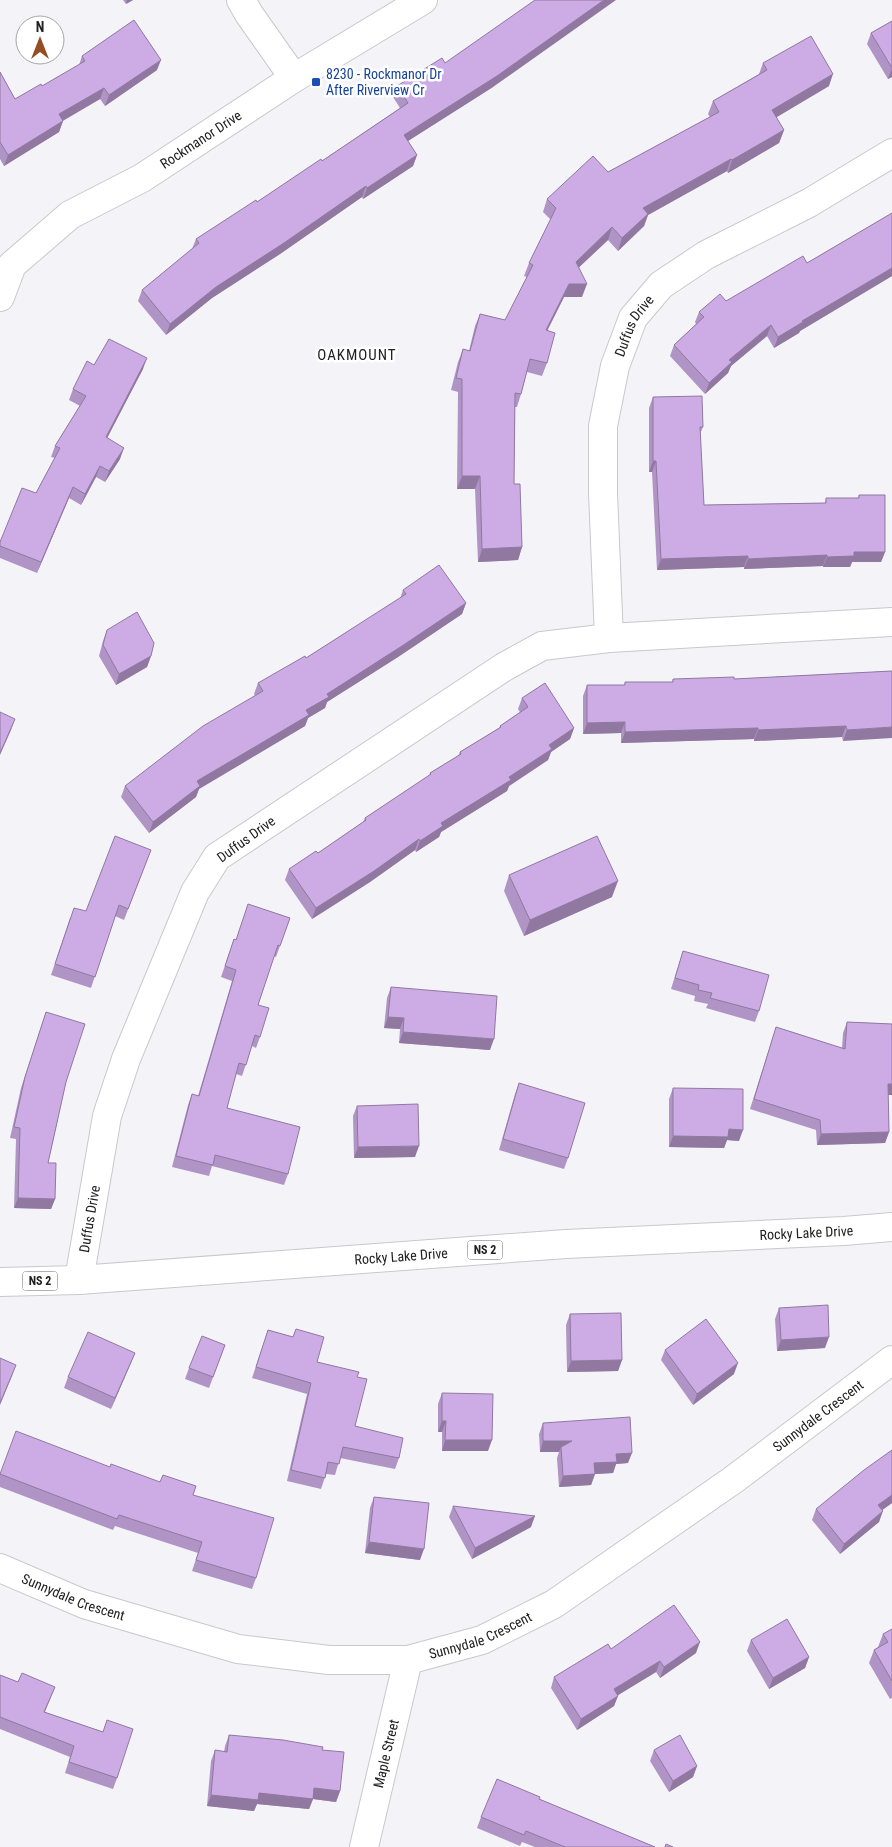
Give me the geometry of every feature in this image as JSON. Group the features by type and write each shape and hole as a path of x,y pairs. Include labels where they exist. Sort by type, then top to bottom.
{"street":[{"path":"241,0 248,14 294,78"},
{"name":"Rockmanor Drive","path":"0,297 6,259 70,216 142,178 294,78 423,0"},
{"name":"Duffus Drive","path":"609,638 603,493 603,426 615,366 634,318 661,285 706,255 809,203 892,153"},
{"name":"Duffus Drive","path":"79,1280 107,1116 126,1059 195,892 217,856 504,667 542,646 609,638 892,622"},
{"name":"Rocky Lake Drive","path":"0,1282 79,1280 566,1244 892,1227"},
{"name":"Sunnydale Crescent","path":"0,1568 84,1604 238,1648 329,1660 408,1660 482,1640 554,1604 733,1480 892,1360"},
{"name":"Maple Street","path":"364,1847 408,1660"}],"building":[{"path":"535,0 604,0 497,76 404,135 417,155 367,188 366,186 216,287 170,324 142,290 199,243 196,239 256,200 257,202 321,159 322,161 408,103 397,86 442,58 445,63"},
{"path":"134,20 161,60 109,95 104,88 59,114 63,121 8,155 0,142 0,72 15,99 85,61 82,56"},
{"path":"892,21 892,68 871,33"},
{"path":"811,36 833,74 772,110 784,130 643,208 648,214 622,238 612,227 576,262 587,284 569,284 546,330 555,333 547,363 530,359 521,394 515,393 514,484 520,484 522,547 482,549 480,476 462,476 462,379 456,378 463,349 470,351 480,314 505,320 533,265 529,263 556,208 547,199 593,156 608,172 719,112 713,101 767,70 763,63"},
{"path":"892,213 892,268 778,337 771,325 729,360 732,362 709,383 674,345 704,317 699,312 720,294 726,301 803,256 807,263"},
{"path":"109,339 147,358 106,437 124,448 109,471 100,466 85,494 73,487 41,562 0,546 22,488 36,493 60,448 55,446 86,396 73,389 87,361 94,365"},
{"path":"702,396 703,427 700,427 704,505 826,503 826,498 859,498 859,495 885,495 885,552 854,552 854,556 827,557 827,555 748,559 748,556 661,559 656,461 653,461 653,397"},
{"path":"439,565 466,603 327,694 329,697 306,710 309,715 197,781 200,786 153,822 125,786 203,726 263,691 258,683 305,656 306,658 406,594 403,590"},
{"path":"137,612 154,643 151,656 119,674 103,645 107,630"},
{"path":"892,671 892,727 847,730 846,726 758,730 758,728 625,732 625,722 587,723 587,685 625,685 625,682 673,682 673,679 734,677 734,679"},
{"path":"545,683 574,728 549,745 552,749 509,777 511,780 441,823 443,826 420,841 419,839 374,871 316,908 289,869 316,851 318,853 430,773 461,754 460,752 501,727 528,707 522,698"},
{"path":"0,712 15,719 0,753"},
{"path":"115,836 151,850 128,909 119,905 95,977 55,964 74,908 86,911"},
{"path":"597,836 618,881 530,920 509,875"},
{"path":"248,904 290,918 280,946 278,945 258,1005 269,1008 260,1037 255,1035 246,1065 239,1063 227,1108 300,1127 288,1174 215,1155 213,1165 176,1156 192,1094 199,1096 236,970 225,966"},
{"path":"683,951 769,975 759,1011 710,998 712,993 698,990 699,985 675,978"},
{"path":"391,987 497,996 494,1039 403,1032 404,1018 388,1017"},
{"path":"46,1012 85,1024 66,1082 48,1163 56,1163 55,1199 18,1198 20,1128 14,1127 25,1077"},
{"path":"847,1022 892,1024 892,1084 888,1084 889,1132 821,1134 820,1120 754,1099 776,1027 845,1049"},
{"path":"519,1083 585,1103 568,1158 503,1139"},
{"path":"673,1088 743,1089 743,1130 729,1129 728,1137 673,1136"},
{"path":"418,1104 419,1146 358,1147 357,1106"},
{"path":"828,1305 829,1337 781,1340 779,1308"},
{"path":"621,1313 622,1360 571,1361 570,1314"},
{"path":"706,1319 738,1363 697,1394 665,1350"},
{"path":"296,1329 324,1337 317,1362 359,1372 357,1377 367,1379 355,1426 403,1438 399,1458 343,1447 339,1464 328,1462 325,1478 291,1470 311,1383 256,1367 268,1330 293,1337"},
{"path":"88,1332 135,1353 115,1398 68,1377"},
{"path":"202,1336 225,1345 213,1377 189,1368"},
{"path":"0,1358 16,1365 0,1403"},
{"path":"442,1393 493,1394 492,1440 445,1440 446,1421 442,1421"},
{"path":"630,1417 632,1453 616,1454 617,1462 594,1463 595,1474 563,1476 561,1447 572,1441 543,1441 543,1423"},
{"path":"16,1431 110,1467 111,1464 160,1482 163,1475 196,1486 193,1495 274,1518 256,1578 196,1560 202,1542 119,1515 117,1519 0,1474"},
{"path":"892,1450 892,1495 878,1505 883,1511 844,1544 816,1509"},
{"path":"374,1497 429,1503 424,1549 369,1542"},
{"path":"453,1506 535,1516 475,1548"},
{"path":"674,1605 700,1642 664,1667 660,1661 614,1689 618,1696 581,1719 554,1677 608,1644 611,1649"},
{"path":"787,1619 809,1657 773,1678 751,1640"},
{"path":"892,1629 892,1681 874,1650 888,1642 883,1634"},
{"path":"22,1673 55,1687 44,1712 103,1732 107,1720 133,1729 117,1778 69,1762 74,1746 0,1717 0,1675 18,1682"},
{"path":"229,1735 283,1740 323,1747 322,1750 344,1752 340,1791 314,1788 313,1799 259,1793 258,1800 211,1795 215,1750 227,1752"},
{"path":"680,1735 697,1766 673,1781 654,1750"},
{"path":"497,1779 540,1797 539,1799 655,1847 565,1847 526,1831 524,1835 481,1817"}],"place":[{"name":"8230 - Rockmanor Dr After Riverview Cr","path":"316,82"}],"district":[{"name":"OAKMOUNT","path":"357,355"}]}
